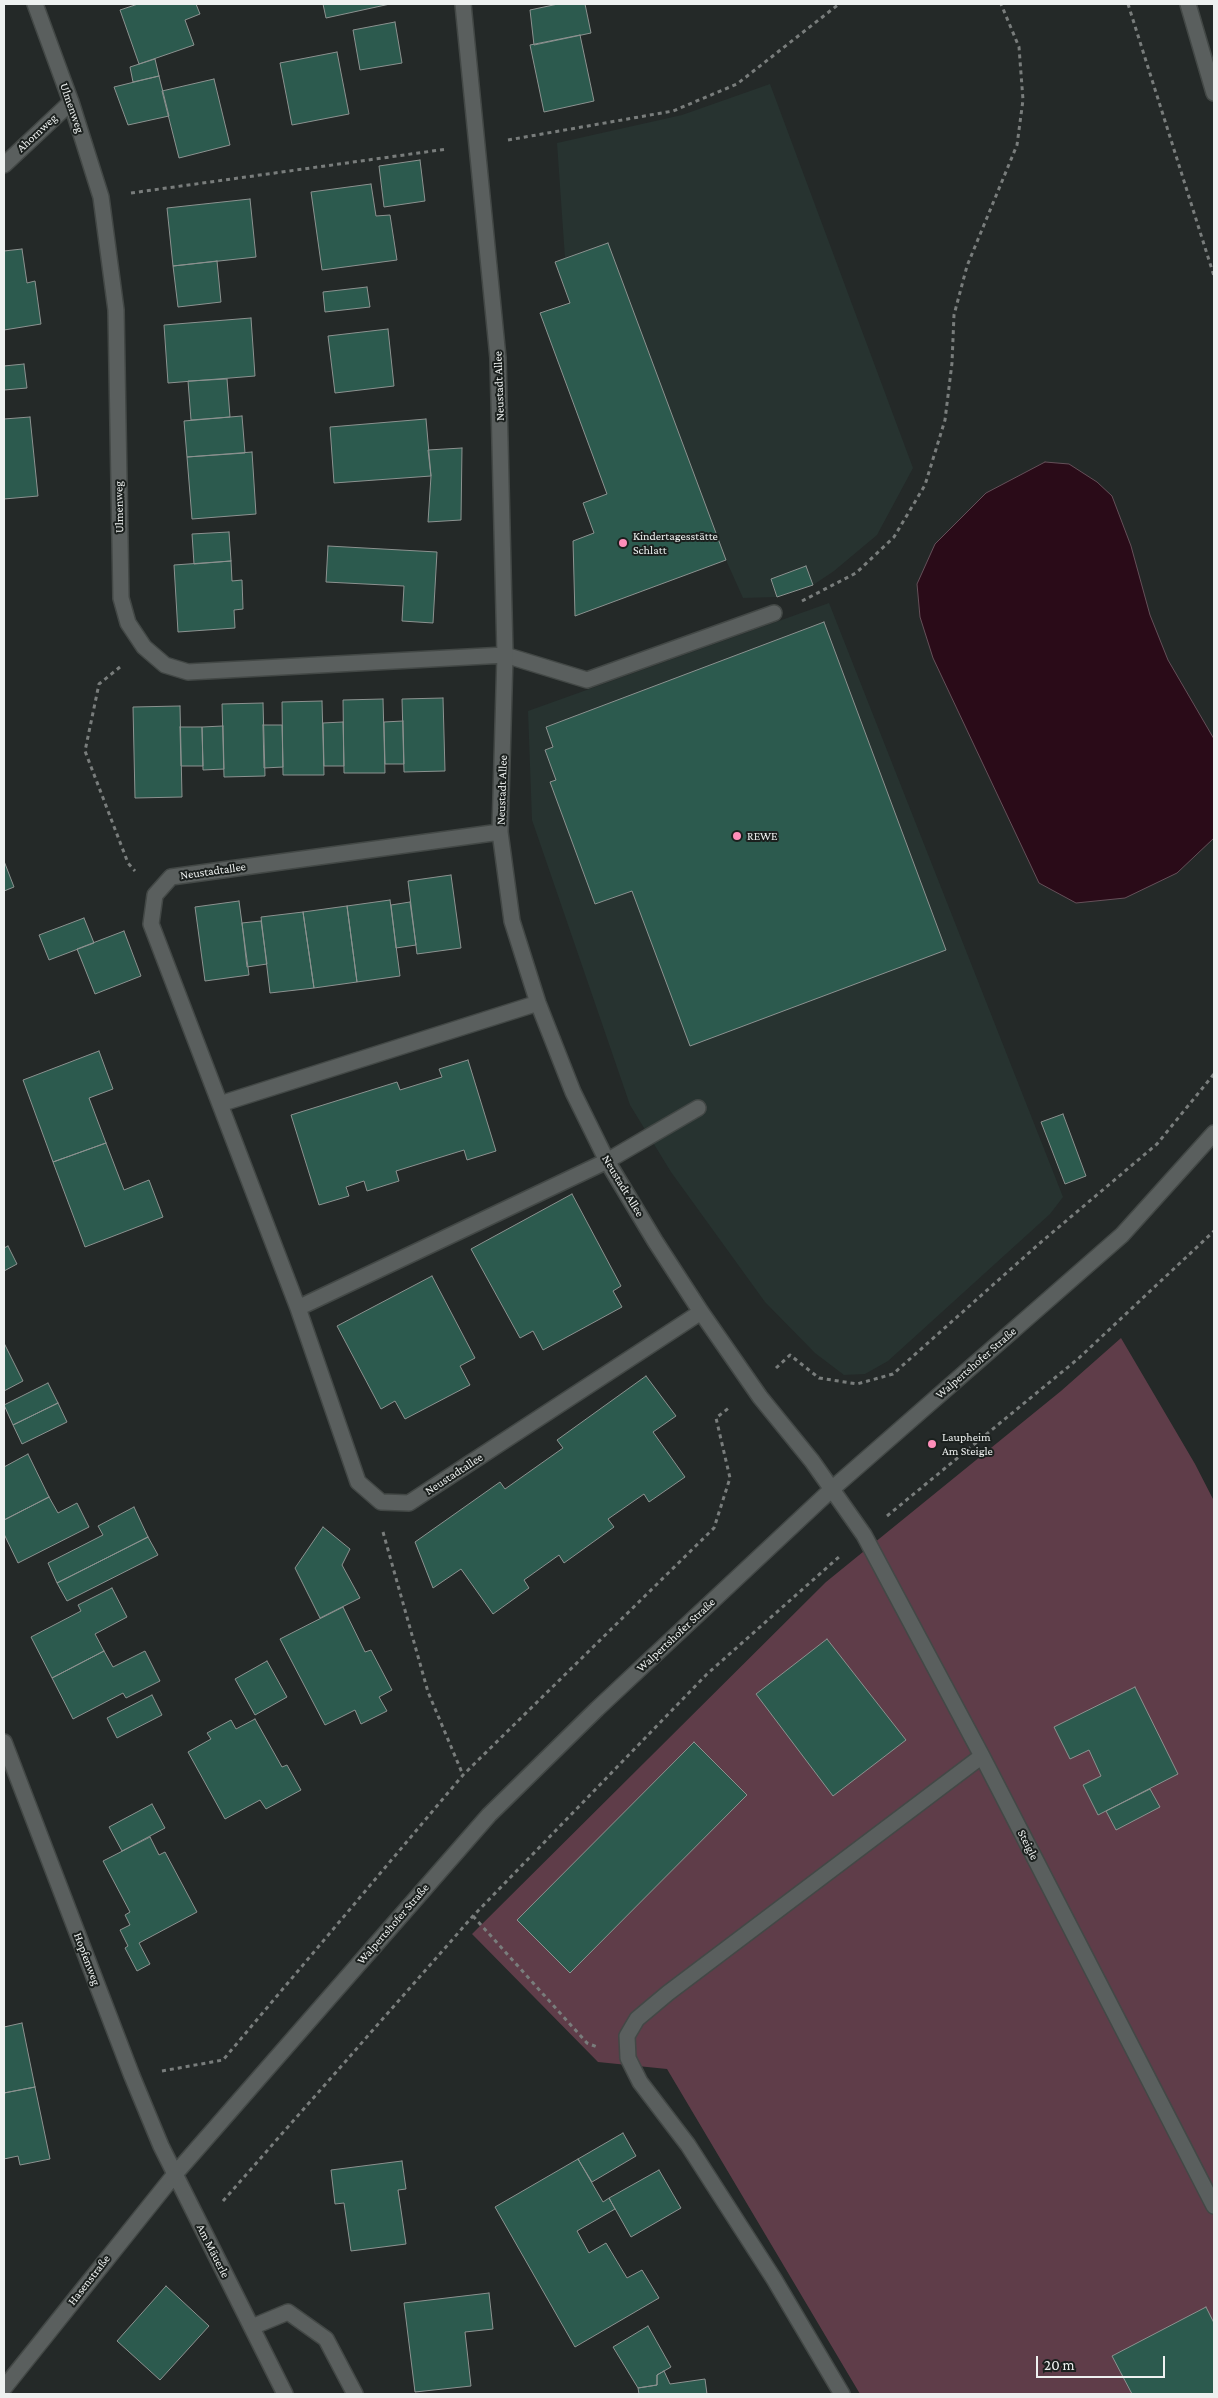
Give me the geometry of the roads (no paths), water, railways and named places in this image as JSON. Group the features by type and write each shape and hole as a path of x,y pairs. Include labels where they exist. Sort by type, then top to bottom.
{"street":[{"name":"Ulmenweg","path":"35,4 71,102 101,197 116,310 120,598 128,623 144,647 165,665 188,672 506,654"},
{"name":"Neustadt Allee","path":"463,4 498,358 506,654 500,832 512,921 538,1003 573,1092 607,1161 701,1312 755,1388 832,1489"},
{"path":"1188,4 1214,93"},
{"name":"Ahornweg","path":"4,165 71,102"},
{"path":"506,654 587,680 774,613"},
{"name":"Neustadtallee","path":"220,1104 151,924 155,894 171,876 500,832"},
{"path":"538,1003 220,1104 298,1308 607,1161 698,1108"},
{"name":"Walpertshofer Straße","path":"175,2174 489,1814 832,1489 1122,1234 1214,1133"},
{"name":"Neustadtallee","path":"298,1308 358,1482 381,1502 409,1504 701,1312"},
{"name":"Steigle","path":"832,1489 864,1535 982,1756 1214,2206"},
{"name":"Hopfenweg","path":"4,1742 132,2076 175,2174"},
{"path":"842,2394 768,2270 688,2145 640,2082 628,2058 627,2036 637,2019 982,1756"},
{"name":"Am Mäuerle","path":"175,2174 200,2228 285,2394"},
{"name":"Hasenstraße","path":"4,2388 175,2174"},
{"path":"252,2327 288,2312 326,2339 355,2394"}],"place":[{"name":"Kindertagesstätte Schlatt","path":"623,543"},
{"name":"REWE","path":"737,836"},
{"name":"Laupheim Am Steigle","path":"932,1444"}]}
